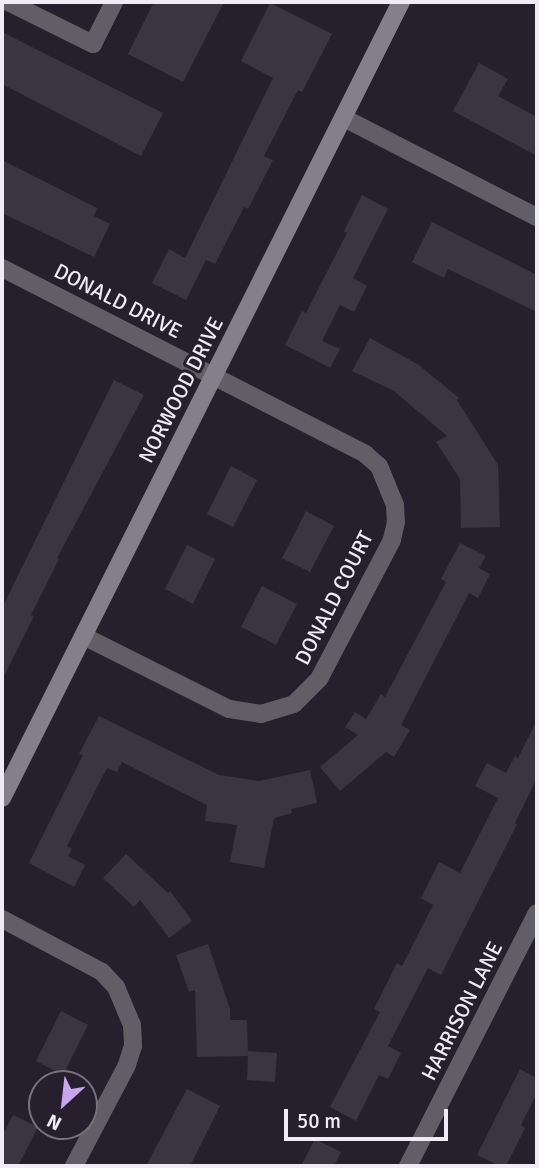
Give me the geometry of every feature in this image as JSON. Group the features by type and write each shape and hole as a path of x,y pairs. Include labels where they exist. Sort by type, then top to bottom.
{"street":[{"path":"8,2 93,44 114,2"},
{"name":"NORWOOD DRIVE","path":"2,798 401,2"},
{"path":"344,118 537,217"},
{"name":"DONALD DRIVE","path":"2,268 213,376"},
{"name":"DONALD COURT","path":"83,635 229,709 261,714 277,711 294,704 319,679 392,541 396,522 395,505 379,467 349,445 213,376"},
{"name":"HARRISON LANE","path":"408,1166 537,913"},
{"path":"2,919 102,972 116,987 132,1024 133,1045 127,1065 74,1166"}],"building":[{"path":"154,2 224,2 183,82 128,54"},
{"path":"270,3 332,34 302,92 298,90 264,156 273,160 248,209 244,207 215,264 206,260 186,300 152,283 169,249 185,258 273,78 241,61"},
{"path":"2,32 163,113 141,156 2,84"},
{"path":"479,63 508,79 498,96 537,117 537,156 453,111"},
{"path":"2,160 97,208 94,216 110,224 94,257 2,213"},
{"path":"362,195 388,209 353,278 367,286 354,312 340,305 322,341 340,349 330,368 285,345 302,311 306,313 347,233 344,231"},
{"path":"432,222 537,275 537,312 448,269 444,278 412,262"},
{"path":"370,338 419,365 459,398 457,400 498,465 500,527 461,528 460,479 436,442 447,436 394,391 352,371"},
{"path":"114,380 144,395 57,558 59,559 31,615 34,616 2,680 2,608"},
{"path":"231,466 257,480 233,527 207,514"},
{"path":"306,511 334,526 310,572 282,558"},
{"path":"460,543 486,556 479,568 490,574 478,598 469,593 401,725 410,730 394,757 386,752 340,791 320,767 358,735 345,727 355,712 366,719 381,694 385,697 446,582 441,579"},
{"path":"187,545 215,559 193,604 165,589"},
{"path":"262,586 297,604 276,645 241,627"},
{"path":"99,716 219,775 259,781 310,770 317,803 291,809 292,813 274,818 264,868 230,862 237,825 205,821 207,805 122,762 117,772 107,768 67,846 72,849 68,856 85,865 74,887 29,863 83,755 79,754"},
{"path":"537,720 537,778 515,823 517,824 441,975 428,968 388,1046 401,1053 388,1079 379,1075 356,1121 330,1107 380,1012 374,1009 397,963 402,966 433,905 421,898 439,862 460,873 498,798 475,786 487,763 506,773 515,756 518,758"},
{"path":"126,854 168,893 170,891 192,921 169,938 140,900 134,907 103,878"},
{"path":"208,944 230,1009 230,1020 247,1020 248,1054 248,1051 277,1053 275,1082 247,1080 248,1056 197,1057 195,990 189,992 176,955"},
{"path":"61,1011 88,1025 66,1070 53,1070 36,1061"},
{"path":"520,1069 537,1078 537,1093 521,1125 525,1128 506,1166 500,1166 477,1155"},
{"path":"187,1089 220,1106 190,1166 146,1166"},
{"path":"13,1115 28,1122 28,1140 31,1140 18,1166 2,1166 2,1136"},
{"path":"315,1139 341,1152 334,1166 301,1166"}]}
